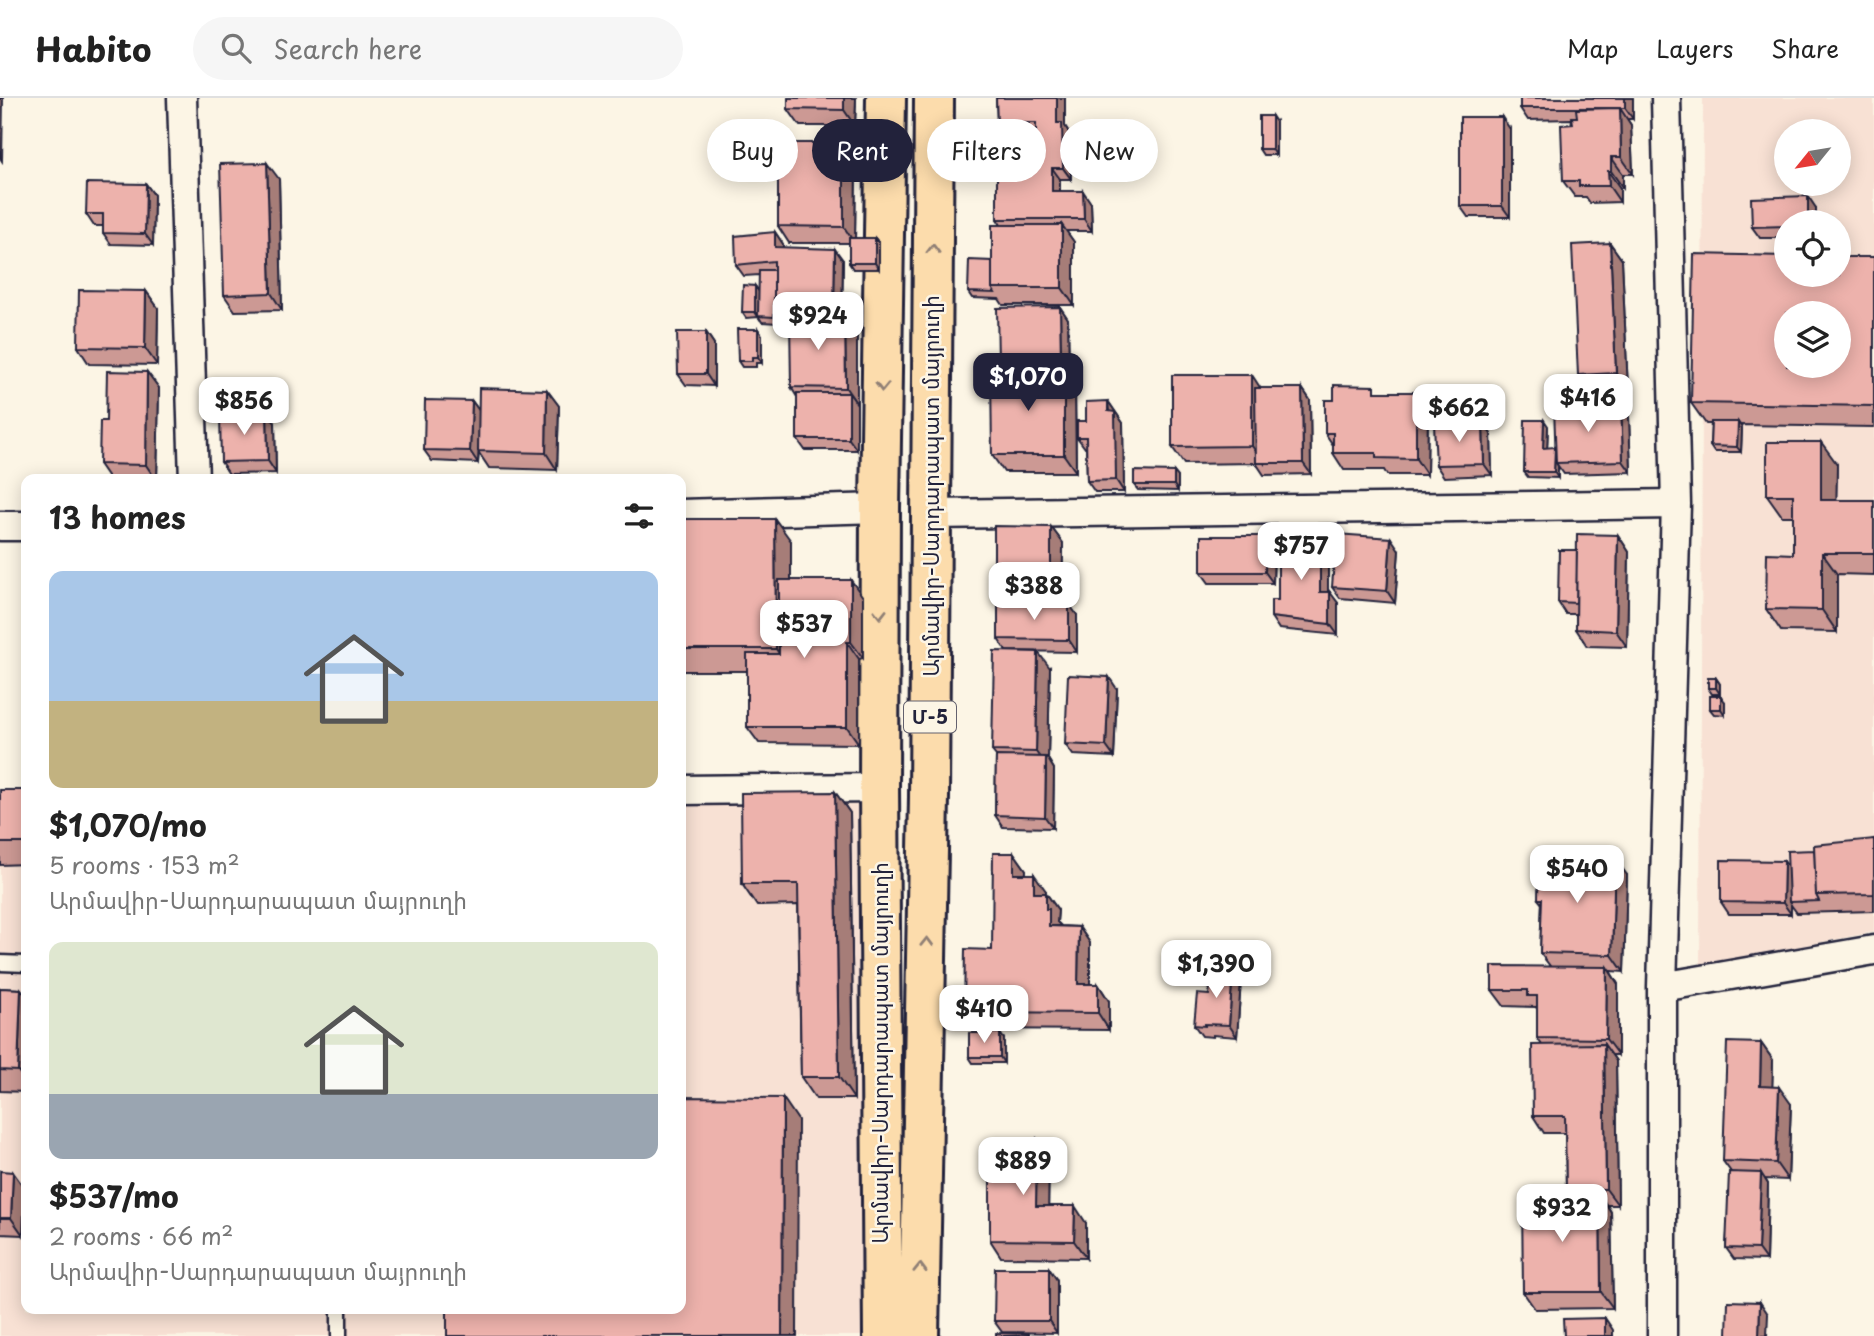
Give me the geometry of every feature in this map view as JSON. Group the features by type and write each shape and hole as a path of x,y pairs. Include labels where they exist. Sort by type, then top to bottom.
{"highway":[{"name":"Արմավիր-Սարդարապատ մայրուղի","path":"883,1336 879,788 886,98"},
{"name":"Արմավիր-Սարդարապատ մայրուղի","path":"919,1336 929,810 933,98"}],"street":[{"path":"182,98 194,474"},
{"path":"1662,1336 1662,987 1676,504 1666,98"},
{"path":"932,514 1676,504"},
{"path":"686,514 880,508"},
{"path":"0,526 21,526"},
{"path":"686,789 879,788"},
{"path":"1662,987 1874,950"}],"lane":[{"path":"0,963 21,964"},
{"path":"339,1336 340,1314"}],"shaded area":[{"path":"1703,98 1874,98 1874,932 1700,966"},
{"path":"872,798 865,1336 0,1336 0,799 21,799 21,1314 686,1314 686,799"}],"building":[{"path":"788,98 844,98 844,110 788,109"},
{"path":"996,98 1057,98 1060,168 1052,168 1052,191 1083,191 1084,219 997,219 997,182 1046,182 1046,119 997,119"},
{"path":"1520,98 1625,98 1625,108 1520,108"},
{"path":"1620,108 1621,157 1611,157 1609,186 1579,186 1579,181 1563,181 1561,125 1573,124 1572,117 1577,117 1576,109"},
{"path":"1259,116 1272,116 1272,149 1259,149"},
{"path":"1460,117 1502,117 1502,206 1460,206"},
{"path":"798,143 812,143 812,182 844,182 844,227 778,226 778,182 798,182"},
{"path":"267,163 271,293 224,295 220,164"},
{"path":"87,183 146,184 145,234 103,233 103,214 86,214"},
{"path":"1808,196 1808,210 1774,210 1774,226 1752,227 1751,198"},
{"path":"992,225 1062,225 1062,288 992,288"},
{"path":"775,232 775,247 835,249 834,305 774,304 774,261 736,265 735,236"},
{"path":"849,238 875,238 875,263 849,263"},
{"path":"1610,243 1616,373 1578,375 1572,245"},
{"path":"1694,254 1774,256 1774,287 1851,287 1851,257 1874,257 1874,406 1691,403"},
{"path":"969,260 992,261 992,288 995,293 968,292"},
{"path":"759,270 774,270 774,317 758,316"},
{"path":"743,285 755,286 755,312 742,312"},
{"path":"79,290 146,291 145,348 78,347"},
{"path":"1060,307 1061,361 998,362 997,308"},
{"path":"790,317 845,317 846,388 791,387"},
{"path":"737,329 758,329 758,357 752,357 752,361 738,361"},
{"path":"677,332 706,332 706,374 678,374"},
{"path":"107,371 147,372 146,465 99,464 100,421 106,421"},
{"path":"1064,371 1064,455 992,455 991,372"},
{"path":"1172,375 1252,375 1252,446 1172,447"},
{"path":"1334,385 1375,386 1375,392 1416,392 1416,459 1376,458 1376,453 1333,453 1333,433 1325,433 1325,400 1334,400"},
{"path":"479,388 547,390 546,453 478,451"},
{"path":"1255,388 1302,388 1303,463 1256,463"},
{"path":"797,393 849,393 849,439 797,439"},
{"path":"425,400 472,401 470,451 424,450"},
{"path":"1108,401 1108,411 1115,412 1116,480 1087,481 1086,437 1077,437 1077,421 1086,421 1086,402"},
{"path":"1621,405 1623,461 1556,463 1554,407"},
{"path":"267,412 268,461 221,462 220,413"},
{"path":"1525,420 1544,420 1543,448 1555,447 1554,472 1524,472"},
{"path":"1711,422 1738,422 1737,447 1710,446"},
{"path":"1483,423 1484,464 1436,465 1434,424"},
{"path":"1767,442 1821,442 1821,500 1874,500 1874,553 1822,553 1822,610 1766,609 1767,553 1793,554 1793,495 1767,495"},
{"path":"1134,471 1174,472 1174,485 1134,485"},
{"path":"686,519 775,519 776,649 686,649"},
{"path":"994,526 1051,527 1051,599 994,598"},
{"path":"1336,534 1391,538 1387,591 1332,587"},
{"path":"1577,534 1618,535 1616,631 1576,629"},
{"path":"1201,536 1266,536 1265,572 1201,572"},
{"path":"1278,538 1320,538 1320,592 1330,592 1330,624 1271,617 1271,600 1278,600"},
{"path":"1559,550 1577,550 1576,603 1558,602"},
{"path":"779,580 851,580 851,642 847,642 847,727 747,727 747,654 779,654"},
{"path":"998,604 1069,604 1069,640 998,639"},
{"path":"994,651 1038,652 1036,752 992,751"},
{"path":"1068,675 1109,677 1106,746 1065,744"},
{"path":"1708,678 1716,678 1716,688 1708,688"},
{"path":"1710,696 1721,696 1721,709 1710,709"},
{"path":"996,756 1046,757 1045,817 995,815"},
{"path":"0,790 21,790 21,843 0,843"},
{"path":"835,792 839,1077 801,1077 798,884 742,884 741,793"},
{"path":"1874,839 1874,894 1816,895 1814,845"},
{"path":"1814,850 1816,895 1819,901 1789,902 1787,851"},
{"path":"993,853 1014,853 1014,874 1034,874 1034,893 1046,893 1049,926 1079,927 1078,984 1098,984 1098,1013 964,1012 965,949 992,950"},
{"path":"1539,856 1615,858 1612,955 1540,953 1542,899 1538,899"},
{"path":"1721,860 1784,861 1783,903 1721,902"},
{"path":"1492,966 1607,967 1606,1039 1537,1038 1537,996 1528,996 1528,990 1492,990"},
{"path":"1212,967 1233,969 1229,1025 1194,1025 1197,994 1209,995"},
{"path":"0,988 21,989 18,1071 0,1070"},
{"path":"969,1033 1000,1033 1000,1057 969,1057"},
{"path":"1727,1042 1761,1043 1760,1086 1779,1087 1776,1163 1723,1161"},
{"path":"1604,1044 1606,1189 1566,1189 1565,1116 1533,1116 1532,1045"},
{"path":"686,1097 783,1098 782,1336 447,1336 447,1314 686,1314"},
{"path":"990,1139 1037,1139 1036,1206 1075,1206 1074,1241 990,1240"},
{"path":"0,1171 13,1172 11,1218 0,1218"},
{"path":"1729,1172 1761,1173 1758,1249 1726,1248"},
{"path":"1600,1195 1601,1292 1523,1292 1522,1196"},
{"path":"995,1268 1049,1268 1049,1321 994,1321"},
{"path":"1728,1301 1760,1302 1759,1336 1727,1336"},
{"path":"1605,1318 1605,1336 1564,1336 1563,1319"},
{"path":"996,1333 1029,1334 1029,1336 996,1336"}]}
